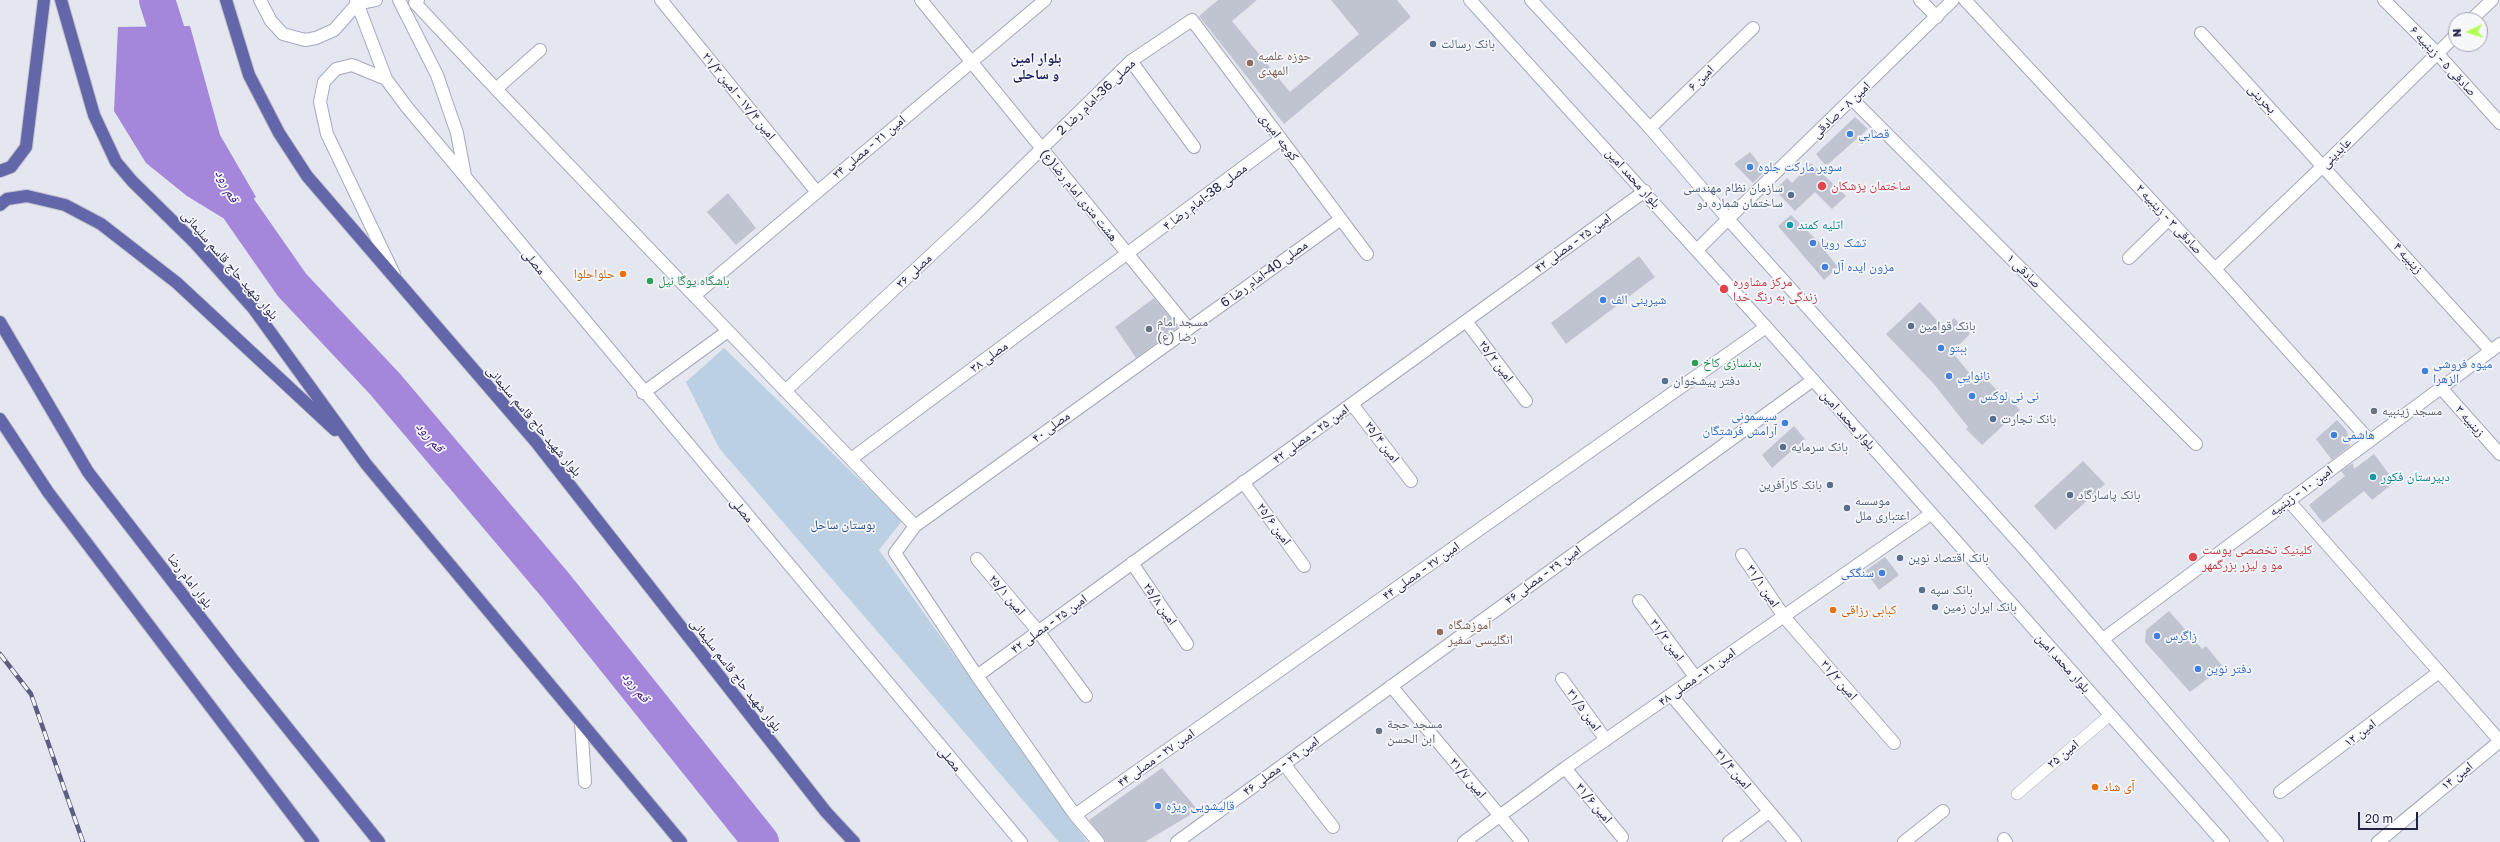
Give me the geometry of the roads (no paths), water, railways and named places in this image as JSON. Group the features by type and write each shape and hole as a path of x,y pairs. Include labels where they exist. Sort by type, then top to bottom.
{"main road":[{"path":"0,171 11,167 26,147 44,0"},
{"name":"بلوار شهید حاج قاسم سلیمانی","path":"61,0 94,115 116,162 132,181 195,243 253,308 356,449 580,722 681,842"},
{"name":"بلوار شهید حاج قاسم سلیمانی","path":"226,0 249,75 279,133 307,176 536,442 826,812 854,842"},
{"path":"0,205 8,199 28,196 65,205 101,224 177,284 356,449"},
{"name":"بلوار امام رضا","path":"0,322 88,472 237,665 379,842"},
{"path":"0,419 48,492 314,842"}],"street":[{"path":"260,0 271,21 283,34 305,40 316,38 334,30 356,2 376,0"},
{"path":"399,0 437,74 457,133 465,177"},
{"name":"امین ۱۷/۴ - امین ۲۱/۳","path":"661,0 816,191"},
{"name":"هشت متری امام رضا(ع)","path":"921,0 1188,328"},
{"name":"امین ۲۱ - مصلی ۳۴","path":"694,296 816,191 1045,0"},
{"name":"بلوار محمد امین","path":"1470,0 1645,191 2224,842"},
{"path":"1531,0 1650,128 1728,219 2030,555 2277,842"},
{"path":"1920,0 1936,17"},
{"name":"امین ۸ - صادقی","path":"1696,250 1953,0"},
{"name":"صادقی ۳ - زینبیه ۲","path":"1965,0 2215,269 2370,441"},
{"name":"صادقی ۵ - زینبیه ۶","path":"2384,0 2437,53 2500,122"},
{"path":"2479,12 2492,0"},
{"name":"مصلی","path":"356,2 386,79 406,106 643,393 1021,842"},
{"path":"417,2 496,89 915,526"},
{"name":"مصلی 36-امام رضا 2","path":"1042,149 1131,60 1192,20"},
{"name":"کوچه امیری","path":"1192,20 1367,254"},
{"name":"امین ۶","path":"1650,128 1753,28"},
{"name":"بحرینی","path":"2201,33 2324,165"},
{"name":"عابدینی","path":"2215,269 2324,165 2448,43"},
{"path":"496,89 540,50"},
{"path":"1131,60 1194,147"},
{"path":"386,79 352,65 336,69 324,82 320,102 327,134 396,279"},
{"name":"صادقی ۱","path":"1852,99 2196,444"},
{"name":"مصلی 38-امام رضا ۴","path":"1128,255 1281,139"},
{"name":"مصلی ۳۶","path":"785,391 1042,149"},
{"name":"زینبیه ۴","path":"2324,165 2496,348"},
{"name":"امین ۲۵ - مصلی ۴۲","path":"977,676 1645,191"},
{"name":"مصلی 40-امام رضا 6","path":"1188,328 1341,219"},
{"path":"2130,258 2168,219"},
{"name":"مصلی ۳۸","path":"851,459 1128,255"},
{"name":"امین ۲۵/۲","path":"1466,321 1526,400"},
{"name":"امین ۲۷ - مصلی ۴۴","path":"1076,815 1766,327"},
{"name":"مصلی ۴۰","path":"977,676 895,553 915,526 1188,328"},
{"path":"643,393 728,331"},
{"name":"امین ۱۰ - زینبیه","path":"2103,639 2288,500 2496,348"},
{"name":"امین ۲۹ - مصلی ۴۶","path":"1177,842 1813,380"},
{"name":"زینبیه ۳","path":"2441,388 2500,454"},
{"name":"امین ۲۵/۴","path":"1352,404 1411,481"},
{"name":"امین ۲۵/۶","path":"1243,482 1304,566"},
{"path":"2288,500 2500,741"},
{"name":"امین ۳۱ - مصلی ۴۸","path":"1464,842 1565,768 1784,618 1932,514"},
{"name":"امین ۳۱/۱","path":"1742,555 1784,618"},
{"name":"امین ۲۵/۱","path":"977,559 1038,631 1086,696"},
{"name":"امین ۲۵/۸","path":"1132,564 1187,644"},
{"name":"امین ۳۱/۳","path":"1639,601 1696,678"},
{"name":"امین ۳۱/۲","path":"1784,618 1894,743"},
{"name":"امین ۱۲","path":"2280,792 2439,672"},
{"path":"977,676 1076,815 1098,842"},
{"name":"امین ۳۱/۵","path":"1562,679 1606,740"},
{"name":"امین ۳۱/۷","path":"1391,686 1522,842"},
{"name":"امین ۳۱/۴","path":"1671,695 1795,842"},
{"path":"580,722 585,782"},
{"name":"امین ۱۴","path":"2378,842 2500,741"},
{"path":"1284,764 1333,827"},
{"name":"امین ۳۱/۶","path":"1565,768 1622,837"},
{"path":"1904,842 1943,811"},
{"path":"1729,842 1769,812"}],"lane":[{"name":"امین ۳۵","path":"2017,794 2110,715"}],"water":[{"path":"190,26 220,135 256,197 223,218 187,196 146,163 114,111 118,27"}],"waterway":[{"name":"قم رود","path":"157,0 180,73"},
{"name":"قم رود","path":"216,166 225,189 292,285 385,384 556,586 761,842"}],"railway":[{"path":"0,654 31,694 83,842"}],"place":[{"name":"بانک رسالت","path":"1433,44"},
{"name":"حوزه علمیه المهدی","path":"1250,63"},
{"name":"قصابیِ","path":"1850,134"},
{"name":"سوپر مارکت جلوه","path":"1750,167"},
{"name":"ساختمان پزشکان","path":"1822,186"},
{"name":"سازمان نظام مهندسی ساختمان شماره دو","path":"1791,195"},
{"name":"اتلیه کمند","path":"1790,225"},
{"name":"تشک رویا","path":"1813,243"},
{"name":"مزون ایده آل","path":"1825,267"},
{"name":"حلواحلوا","path":"623,274"},
{"name":"باشگاه یوگا نیل","path":"650,281"},
{"name":"مرکز مشاوره زندگی به رنگ خدا","path":"1724,289"},
{"name":"شیرینی الف","path":"1603,300"},
{"name":"بانک قوامین","path":"1911,326"},
{"name":"مسجد امام رضا (ع)","path":"1149,329"},
{"name":"ببتو","path":"1941,348"},
{"name":"بدنسازی کاخ","path":"1695,363"},
{"name":"میوه فروشی الزهرا","path":"2425,371"},
{"name":"نانواییِ","path":"1949,376"},
{"name":"دفتر پیشخوان","path":"1665,381"},
{"name":"نی نی لوکس","path":"1972,396"},
{"name":"مسجد زینبیه","path":"2374,411"},
{"name":"بانک تجارت","path":"1993,419"},
{"name":"سیسمونی آرامش فرشتگان","path":"1785,423"},
{"name":"هاشمی","path":"2334,435"},
{"name":"بانک سرمایه","path":"1783,447"},
{"name":"دبیرستان فکور","path":"2373,477"},
{"name":"بانک کارآفرین","path":"1830,485"},
{"name":"بانک پاسارگاد","path":"2070,495"},
{"name":"موسسه اعتباری ملل","path":"1847,508"},
{"name":"کلینیک تخصصی پوست مو و لیزر بزرگمهر","path":"2193,557"},
{"name":"بانک اقتصاد نوین","path":"1900,558"},
{"name":"سنگکی","path":"1882,573"},
{"name":"بانک سپه","path":"1922,590"},
{"name":"بانک ایران زمین","path":"1935,607"},
{"name":"کبابی رزاقی","path":"1833,610"},
{"name":"آموزشگاه انگلیسی سفیر","path":"1440,632"},
{"name":"زاگرس","path":"2157,636"},
{"name":"دفتر نوین","path":"2198,669"},
{"name":"مسجد حجة ابن الحسن","path":"1379,731"},
{"name":"آی شاد","path":"2095,787"},
{"name":"قالیشویی ویژه","path":"1158,806"}],"district":[{"name":"بلوار امین و ساحلی","path":"1036,68"}],"park label":[{"name":"بوستان ساحل","path":"843,525"}]}
